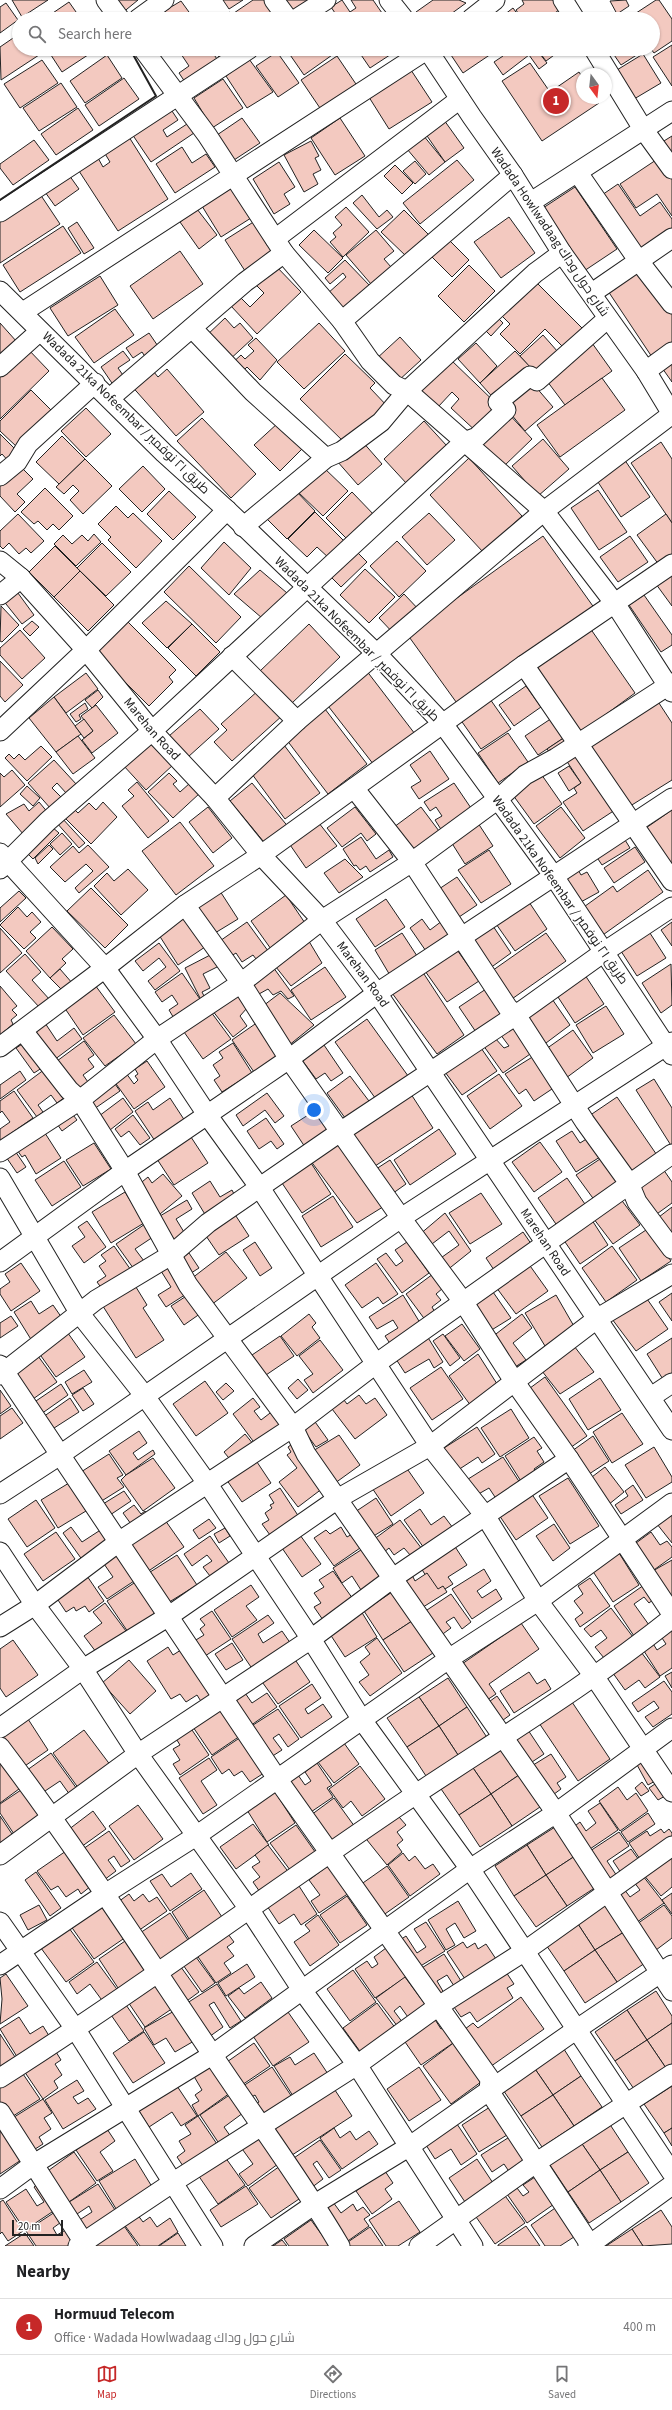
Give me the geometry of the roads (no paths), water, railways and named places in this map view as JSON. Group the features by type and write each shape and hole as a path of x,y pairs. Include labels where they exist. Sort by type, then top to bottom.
{"street":[{"path":"106,0 115,12"},
{"path":"148,12 164,0"},
{"path":"274,0 283,12"},
{"path":"307,12 326,0"},
{"path":"389,0 398,12"},
{"path":"480,12 495,0"},
{"path":"563,0 571,12"},
{"path":"0,1152 80,1100 157,1039 241,983 322,920 412,862 498,799 525,775 671,687 616,605 544,511 407,391 394,385 370,361 342,321 279,246 180,95 149,56"},
{"path":"0,212 238,56"},
{"path":"23,312 417,56"},
{"name":"Wadada Howlwadaag شارع حول وداك","path":"432,56 460,99 531,202 562,253 592,293 608,319 646,371 672,414"},
{"path":"598,56 643,129 672,169"},
{"path":"110,398 245,282 279,246 460,99"},
{"path":"531,202 578,173 672,110"},
{"path":"578,173 638,260 672,304"},
{"path":"342,321 513,175"},
{"path":"592,293 672,238"},
{"path":"244,527 326,458 342,451 382,422 407,391 535,273 562,253"},
{"name":"Wadada 21ka Nofeembar / طريق ٢١ نوفمبر","path":"0,290 164,453 227,510 377,654 443,724 553,876 670,1048"},
{"path":"608,319 537,381 530,376 498,402 506,410 477,437 464,442 152,731 3,861 106,968 157,1039 208,1116 260,1188 316,1276 377,1363 430,1446 486,1517 538,1601 594,1676 645,1749 672,1792"},
{"path":"192,328 253,392 326,458"},
{"path":"0,367 40,330"},
{"path":"646,371 672,352"},
{"path":"0,476 17,462 28,444 95,383"},
{"path":"215,798 298,721 544,511 672,414"},
{"path":"0,731 86,650 227,510"},
{"name":"Marehan Road","path":"0,561 21,578 86,650 152,731 215,798 261,854 322,920 377,993 545,1244 652,1397 672,1430"},
{"path":"0,1047 106,968 185,905 261,854 524,665 616,605 672,564"},
{"path":"0,595 21,578"},
{"path":"232,656 298,721"},
{"path":"524,665 634,823 672,881"},
{"path":"354,788 412,862 508,1008 516,1015 576,1105 585,1122 629,1183 637,1202 672,1249"},
{"path":"0,1262 125,1171 208,1116 289,1059 377,993 460,936 672,798"},
{"path":"185,905 241,983 289,1059 340,1132 401,1218 464,1302 514,1381 570,1459 621,1540 672,1614"},
{"path":"672,907 604,952 516,1015 340,1132 208,1223 170,1255 96,1300 80,1314 2,1370 120,1541 278,1780 385,1930 437,2007 490,2079 489,2091 537,2162 590,2246 672,2185"},
{"path":"23,1031 69,1090 80,1100 125,1171 188,1286 293,1427 306,1454 339,1498 393,1578 450,1658 503,1738 556,1813 606,1892 665,1969 672,1991"},
{"path":"0,1494 60,1455 144,1395 401,1218 576,1105 670,1048"},
{"path":"0,1628 35,1605 120,1541 293,1427 377,1363 672,1154"},
{"path":"0,1178 80,1314 144,1395 207,1483 311,1639 362,1720 470,1869 672,2174"},
{"path":"0,1728 83,1668 169,1616 339,1498 430,1446 598,1318 672,1274"},
{"path":"652,1397 672,1383"},
{"path":"0,1856 52,1816 138,1754 311,1639 393,1578 486,1517 570,1459"},
{"path":"0,1965 278,1780 450,1658 538,1601 672,1504"},
{"path":"0,1552 35,1605 83,1668 138,1754 249,1909 302,1990 357,2065 473,2246"},
{"path":"0,2078 76,2030 416,1794 503,1738 594,1676 672,1618"},
{"path":"0,2189 34,2164 212,2055 470,1869 556,1813 672,1728"},
{"path":"0,1747 52,1816 260,2126 315,2204 340,2246"},
{"path":"0,2112 34,2164 83,2245 172,2183 357,2065 437,2007 525,1951 672,1846"},
{"path":"0,1922 76,2030 127,2108 172,2183 213,2246"},
{"path":"254,2246 315,2204 410,2146 665,1969"},
{"path":"418,2246 537,2162 672,2074"}],"place":[{"name":"Hormuud Telecom","path":"556,101"}]}
